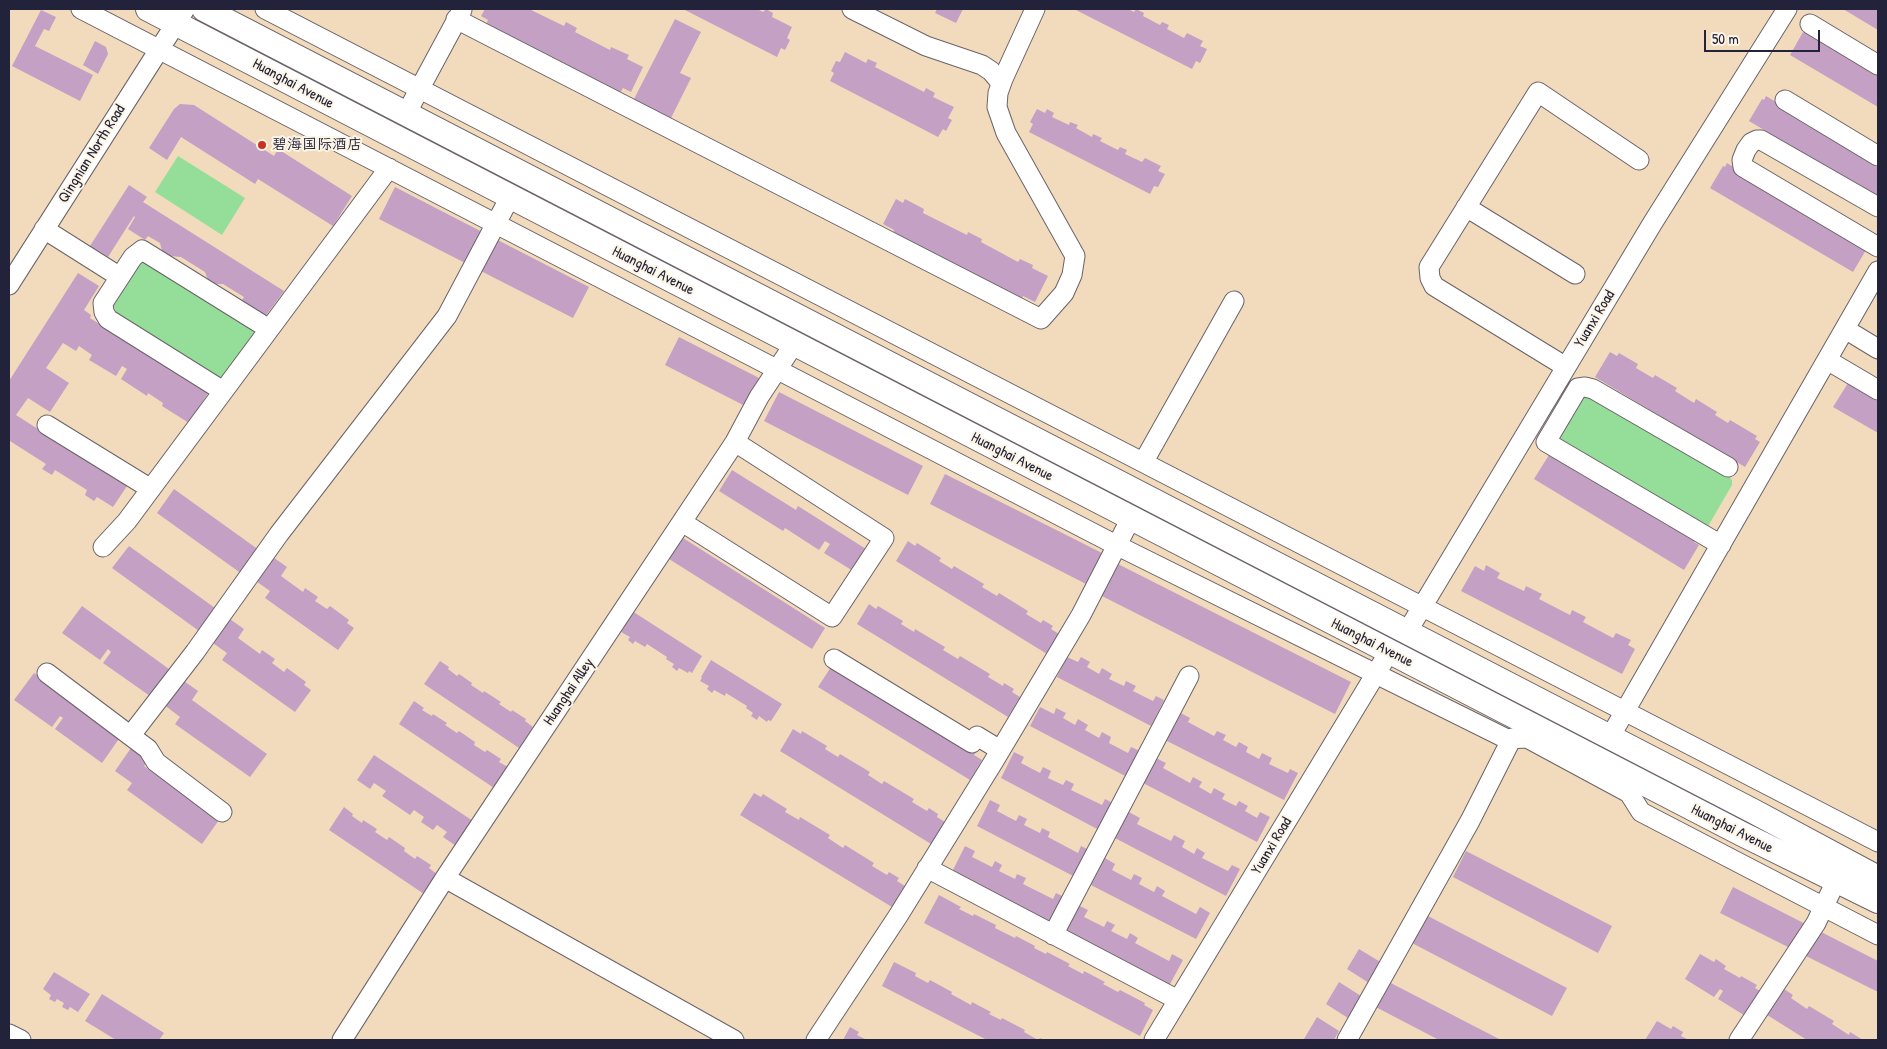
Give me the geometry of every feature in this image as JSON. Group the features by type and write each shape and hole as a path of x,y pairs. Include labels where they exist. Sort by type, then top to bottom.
{"main road":[{"name":"Huanghai Avenue","path":"148,9 180,16 510,197 1742,834 1878,902"},
{"name":"Huanghai Avenue","path":"204,9 1610,737 1878,878"}],"street":[{"path":"81,9 1116,545 1508,739 1527,738 1629,793 1641,812 1878,935"},
{"path":"265,9 1144,461 1878,842"},
{"path":"852,9 926,46 982,65 991,71 1001,83"},
{"path":"406,114 459,14 1041,320 1064,292 1072,275 1075,256 1006,133 998,107 998,93 1001,83 1035,9"},
{"name":"Yuanxi Road","path":"1407,632 1652,224 1787,9"},
{"name":"Qingnian North Road","path":"9,285 180,16"},
{"path":"1810,24 1878,65"},
{"path":"1566,367 1434,286 1430,278 1429,267 1538,92 1639,160"},
{"path":"1785,100 1878,156"},
{"path":"1878,207 1761,140 1751,143 1742,160 1744,168 1878,246"},
{"path":"103,547 127,521 389,168"},
{"path":"131,735 195,652 279,534 446,316 510,197"},
{"path":"1466,207 1574,274"},
{"path":"44,229 120,277"},
{"path":"223,391 108,319 104,312 103,303 133,257 142,250 270,329"},
{"path":"1610,737 1845,329 1875,283"},
{"path":"1144,461 1234,301"},
{"path":"1845,329 1878,349"},
{"name":"Huanghai Alley","path":"342,1040 445,878 735,442 760,396 794,344"},
{"path":"1827,360 1878,390"},
{"path":"1721,545 1546,442 1578,388 1585,387 1593,389 1728,467"},
{"path":"47,425 151,489"},
{"path":"682,522 832,617 884,538 735,442"},
{"path":"816,1040 927,868 1000,750 1081,615 1131,518"},
{"name":"Yuanxi Road","path":"1154,1040 1389,652"},
{"path":"834,659 972,743 976,736 1000,750"},
{"path":"47,673 131,735 148,749 156,762 222,812"},
{"path":"1054,935 1189,676"},
{"path":"1346,1040 1470,821 1512,738"},
{"path":"927,868 1178,1000"},
{"path":"445,878 734,1040"},
{"path":"1739,1040 1816,923 1836,881"},
{"path":"9,1034 21,1040"}],"green space":[{"path":"178,156 245,198 222,235 155,192"},
{"path":"140,259 258,329 220,379 116,312 113,304"},
{"path":"1583,396 1591,397 1732,480 1732,485 1707,528 1558,441 1556,430"}],"building":[{"path":"485,9 529,9 564,26 566,22 577,28 575,32 610,50 611,47 629,55 627,59 643,67 631,92 623,88 620,93 486,25 488,20 481,16"},
{"path":"683,9 757,9 763,12 766,9 773,13 772,17 792,27 787,38 790,40 785,50 781,48 777,57"},
{"path":"937,9 963,9 956,23 935,13"},
{"path":"1074,9 1128,9 1134,12 1136,9 1144,13 1143,16 1160,25 1162,22 1169,25 1167,29 1184,38 1187,33 1203,41 1200,46 1207,49 1200,63 1196,61 1192,69"},
{"path":"1843,9 1878,9 1878,30"},
{"path":"41,10 56,17 49,31 44,29 35,46 93,75 80,101 12,66"},
{"path":"675,19 701,32 680,73 691,78 670,120 633,101"},
{"path":"1808,29 1825,40 1823,44 1855,62 1857,59 1868,66 1866,69 1878,76 1878,107 1790,55 1803,32 1805,33"},
{"path":"95,41 106,47 108,54 98,74 83,65"},
{"path":"845,52 866,63 868,59 877,63 875,67 924,92 926,88 935,93 933,97 954,107 948,118 952,120 946,131 943,129 938,137 830,81 834,73 831,71 836,61 840,62"},
{"path":"1766,96 1784,107 1782,110 1813,129 1816,125 1827,132 1825,136 1849,150 1851,146 1859,151 1857,155 1878,168 1878,198 1749,121 1762,99 1764,100"},
{"path":"180,104 194,105 274,156 278,149 352,196 333,226 258,179 255,184 181,137 167,160 149,148 174,109"},
{"path":"1037,109 1045,113 1047,109 1054,113 1052,117 1069,125 1070,122 1078,125 1076,128 1092,137 1093,134 1102,138 1100,141 1118,150 1120,147 1127,150 1125,154 1142,162 1145,158 1161,166 1158,171 1165,174 1158,187 1154,186 1150,194 1029,132 1033,124 1030,122"},
{"path":"1727,163 1866,250 1853,272 1710,188 1723,166 1725,167"},
{"path":"129,185 147,197 143,202 284,291 264,318 240,303 244,297 223,284 215,284 208,280 205,272 181,257 170,256 162,251 160,243 148,236 145,240 128,229 134,216 108,257 90,246"},
{"path":"395,187 589,287 573,318 379,219"},
{"path":"896,199 903,203 905,199 924,209 923,213 967,235 968,232 982,239 981,242 1018,262 1020,259 1033,265 1032,268 1048,276 1035,302 1023,296 1021,301 892,235 894,230 883,224"},
{"path":"78,273 99,286 84,310 91,315 90,318 185,379 187,376 202,385 200,388 208,393 189,423 162,406 163,403 148,393 147,396 121,379 127,369 122,366 116,376 89,360 92,355 79,346 76,351 63,343 46,368 69,383 50,412 28,398 16,415 127,486 113,507 97,497 94,501 85,495 87,490 55,470 52,475 42,469 46,464 10,441 9,443 9,381"},
{"path":"679,337 761,379 747,407 665,365"},
{"path":"1610,352 1617,356 1619,353 1638,364 1636,368 1653,378 1655,375 1677,388 1675,391 1694,403 1696,399 1717,412 1715,415 1728,423 1730,420 1757,436 1755,439 1760,442 1745,467 1595,377"},
{"path":"1848,383 1878,401 1878,433 1833,407"},
{"path":"779,392 923,466 908,495 764,421"},
{"path":"1549,455 1556,459 1558,456 1577,467 1575,471 1592,481 1594,477 1617,491 1615,494 1633,505 1635,502 1656,515 1655,518 1668,526 1670,523 1696,539 1694,542 1699,545 1684,570 1534,479"},
{"path":"732,470 796,510 798,506 866,549 853,571 824,553 830,544 825,541 819,550 785,528 783,531 719,491"},
{"path":"945,474 1102,553 1086,584 930,504"},
{"path":"174,489 259,550 242,574 157,513"},
{"path":"683,538 825,628 812,649 669,559"},
{"path":"908,541 915,546 917,543 941,558 939,561 952,569 954,566 984,584 982,587 997,596 999,593 1028,611 1026,614 1041,623 1043,620 1053,626 1051,629 1059,634 1047,654 896,561"},
{"path":"129,546 215,608 199,631 112,568"},
{"path":"270,555 287,567 281,576 303,592 305,588 318,597 315,601 327,609 330,606 349,620 347,623 354,628 338,650 265,598 270,591 253,579"},
{"path":"1116,563 1351,682 1335,714 1100,595"},
{"path":"1486,565 1500,573 1497,578 1524,591 1526,586 1542,594 1539,599 1570,615 1572,610 1586,617 1583,622 1613,638 1616,633 1631,640 1628,645 1635,649 1622,674 1461,591 1475,566 1484,571"},
{"path":"869,604 876,609 878,606 903,621 901,624 914,632 915,629 945,647 943,650 958,659 960,656 990,674 988,677 1003,686 1004,683 1014,689 1012,692 1020,697 1008,717 857,624"},
{"path":"82,606 169,669 150,696 103,663 111,652 108,649 100,660 62,633"},
{"path":"632,611 702,656 692,673 679,668 677,671 672,667 674,664 666,659 667,657 647,644 645,647 635,641 633,644 628,640 630,637 621,632 621,628"},
{"path":"227,617 244,629 238,638 260,654 262,650 275,659 272,663 284,672 287,668 306,682 304,685 311,690 295,712 222,660 227,653 210,641"},
{"path":"1067,657 1078,662 1081,657 1090,662 1087,667 1099,674 1102,668 1112,674 1109,679 1124,686 1126,681 1136,686 1133,691 1153,701 1156,696 1164,700 1151,726 1057,677"},
{"path":"711,660 782,704 771,721 768,720 767,722 759,716 757,720 751,716 753,713 746,708 747,706 726,693 725,696 714,690 712,693 707,689 709,686 700,681"},
{"path":"440,661 457,676 459,674 483,693 484,691 501,702 499,704 526,719 525,721 533,727 519,748 424,684"},
{"path":"831,667 951,737 949,740 964,749 966,746 976,752 974,755 982,760 970,780 818,687"},
{"path":"34,673 121,736 102,763 55,729 63,718 60,716 52,727 14,700"},
{"path":"181,679 198,691 192,700 267,754 250,777 175,724 180,717 163,704"},
{"path":"414,701 424,708 422,710 432,716 433,714 447,723 445,725 457,733 459,731 475,742 474,745 485,752 487,750 501,759 499,762 508,767 494,788 399,724"},
{"path":"1040,707 1054,714 1056,708 1066,713 1063,718 1075,725 1078,719 1088,725 1085,730 1099,738 1102,732 1111,737 1109,743 1128,753 1131,747 1140,751 1127,777 1030,726"},
{"path":"1179,712 1190,718 1188,722 1214,736 1217,731 1226,735 1223,740 1236,747 1239,742 1248,747 1246,752 1259,759 1262,753 1272,758 1269,764 1288,773 1290,769 1298,773 1284,800 1165,740"},
{"path":"793,729 801,734 802,731 827,746 825,749 838,757 840,754 870,772 868,775 882,784 884,781 914,799 912,802 927,811 929,808 938,814 937,817 945,822 931,844 780,751"},
{"path":"133,745 150,757 144,766 219,820 202,844 127,790 132,783 115,771"},
{"path":"1014,752 1024,757 1021,763 1040,773 1043,767 1051,771 1048,778 1063,785 1066,780 1074,784 1071,790 1102,805 1105,799 1113,803 1099,830 1001,778"},
{"path":"374,755 473,821 456,846 443,837 447,832 437,825 433,830 421,822 424,817 414,810 410,815 382,796 386,791 374,783 370,789 357,780"},
{"path":"1156,758 1166,763 1163,768 1190,783 1193,777 1202,782 1199,787 1211,794 1214,788 1225,794 1222,799 1236,806 1239,801 1248,806 1245,811 1257,818 1260,812 1270,817 1257,842 1143,783"},
{"path":"754,793 761,797 763,794 787,809 785,812 799,820 800,817 830,835 828,838 843,848 845,845 874,863 872,866 887,875 889,872 899,878 897,881 905,886 892,907 740,815"},
{"path":"990,800 1000,805 997,811 1016,821 1019,815 1027,819 1024,825 1040,833 1042,828 1050,832 1048,837 1078,853 1081,846 1089,850 1075,877 977,826"},
{"path":"344,807 362,823 363,820 377,829 375,832 387,840 389,837 405,848 404,851 415,859 417,856 431,865 429,868 437,874 424,894 329,830"},
{"path":"1127,811 1140,818 1137,824 1171,841 1174,835 1185,841 1182,847 1194,854 1197,848 1205,853 1202,858 1228,871 1232,865 1240,869 1226,896 1113,837"},
{"path":"965,846 975,851 972,857 992,867 995,861 1002,865 999,871 1015,879 1017,874 1026,878 1023,884 1053,899 1056,893 1064,897 1050,924 952,872"},
{"path":"1466,851 1612,926 1598,953 1453,877"},
{"path":"1105,858 1115,864 1112,870 1131,880 1134,874 1142,878 1139,884 1154,892 1157,886 1165,891 1162,896 1196,914 1200,907 1210,913 1196,939 1091,885"},
{"path":"1733,887 1878,961 1878,992 1720,913"},
{"path":"939,895 961,907 959,909 996,925 995,928 1015,938 1016,936 1035,946 1034,948 1046,954 1047,952 1070,964 1068,966 1083,974 1084,971 1105,982 1103,984 1118,992 1120,990 1145,1003 1144,1005 1153,1010 1140,1036 924,923"},
{"path":"1078,905 1088,910 1084,917 1104,927 1107,921 1115,925 1111,931 1127,939 1130,933 1138,938 1135,943 1169,961 1172,954 1183,960 1169,986 1064,932"},
{"path":"1424,914 1567,988 1552,1016 1410,942"},
{"path":"1359,949 1382,963 1369,983 1347,969"},
{"path":"1700,954 1714,962 1716,959 1726,966 1724,969 1757,985 1755,988 1762,992 1747,1017 1718,999 1723,991 1720,989 1714,997 1685,979"},
{"path":"894,962 916,973 915,976 928,983 930,980 971,1005 972,1002 991,1012 989,1014 1001,1020 1002,1018 1025,1030 1024,1032 1038,1040 987,1040 882,986"},
{"path":"54,972 90,994 78,1012 70,1007 68,1010 62,1007 64,1003 57,999 55,1002 49,999 51,995 43,989"},
{"path":"1383,979 1501,1040 1439,1040 1370,1004"},
{"path":"1339,982 1361,996 1348,1018 1326,1004"},
{"path":"1781,987 1793,995 1791,998 1807,1009 1809,1006 1834,1021 1832,1024 1849,1035 1850,1032 1863,1040 1807,1040 1764,1013"},
{"path":"102,994 164,1033 159,1040 116,1040 85,1021"},
{"path":"1317,1017 1339,1031 1334,1040 1304,1039"},
{"path":"1657,1021 1671,1029 1673,1026 1683,1032 1681,1036 1689,1040 1645,1040"},
{"path":"850,1027 859,1032 857,1035 867,1040 843,1040"}],"place":[{"name":"碧海国际酒店","path":"262,145"}]}
